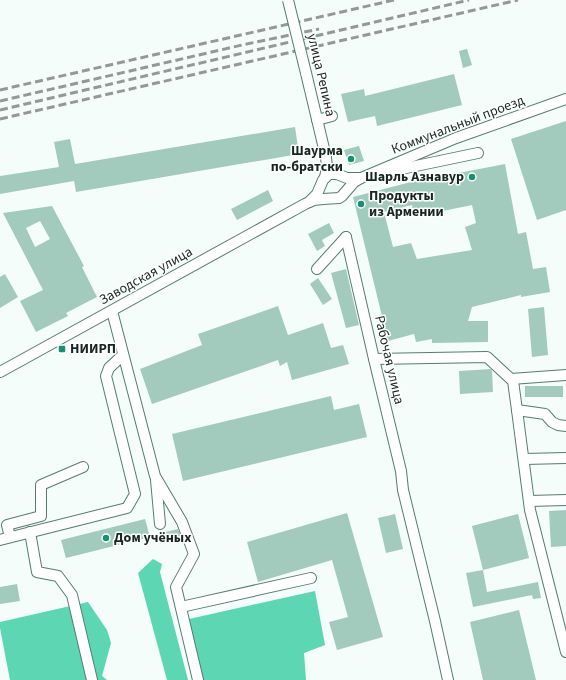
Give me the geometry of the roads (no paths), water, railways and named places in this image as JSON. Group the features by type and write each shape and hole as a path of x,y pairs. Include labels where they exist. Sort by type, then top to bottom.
{"street":[{"name":"улица Репина","path":"288,0 326,158 327,168 323,180"},
{"name":"Коммунальный проезд","path":"345,193 354,182 365,176 456,138 566,99"},
{"path":"317,120 332,116"},
{"path":"339,174 344,178 347,185 345,193 339,198 331,199 324,195 321,187 323,180 329,174 339,174 353,179 478,153"},
{"name":"улица Репина","path":"326,158 330,166 339,174"},
{"name":"Заводская улица","path":"305,204 317,194 323,180"},
{"name":"Заводская улица","path":"0,372 305,204 314,200 331,199"},
{"name":"Рабочая улица","path":"317,269 346,237 401,471 403,490 448,680"},
{"path":"112,310 155,476 160,524"},
{"path":"0,540 127,508 135,494 106,376 109,368 123,355"},
{"path":"374,359 487,357 513,381 530,510 566,652"},
{"path":"511,379 566,375"},
{"path":"517,410 545,414 552,422 558,425 566,426"},
{"path":"524,459 566,458"},
{"path":"10,537 8,525 41,516 41,485 83,467"},
{"path":"155,476 182,522 194,554 176,587 198,680"},
{"path":"529,501 566,500"},
{"path":"30,532 37,572 58,576 72,595 92,680"},
{"path":"181,608 311,578"}],"railway":[{"path":"0,90 394,0"},
{"path":"0,110 469,0"},
{"path":"0,119 518,0"},
{"path":"0,101 242,45 319,29"}],"place":[{"name":"Шаурма по-братски","path":"351,159"},
{"name":"Шарль Азнавур","path":"472,177"},
{"name":"Продукты из Армении","path":"361,204"},
{"name":"НИИРП","path":"62,349"},
{"name":"Дом учёных","path":"106,538"}]}
